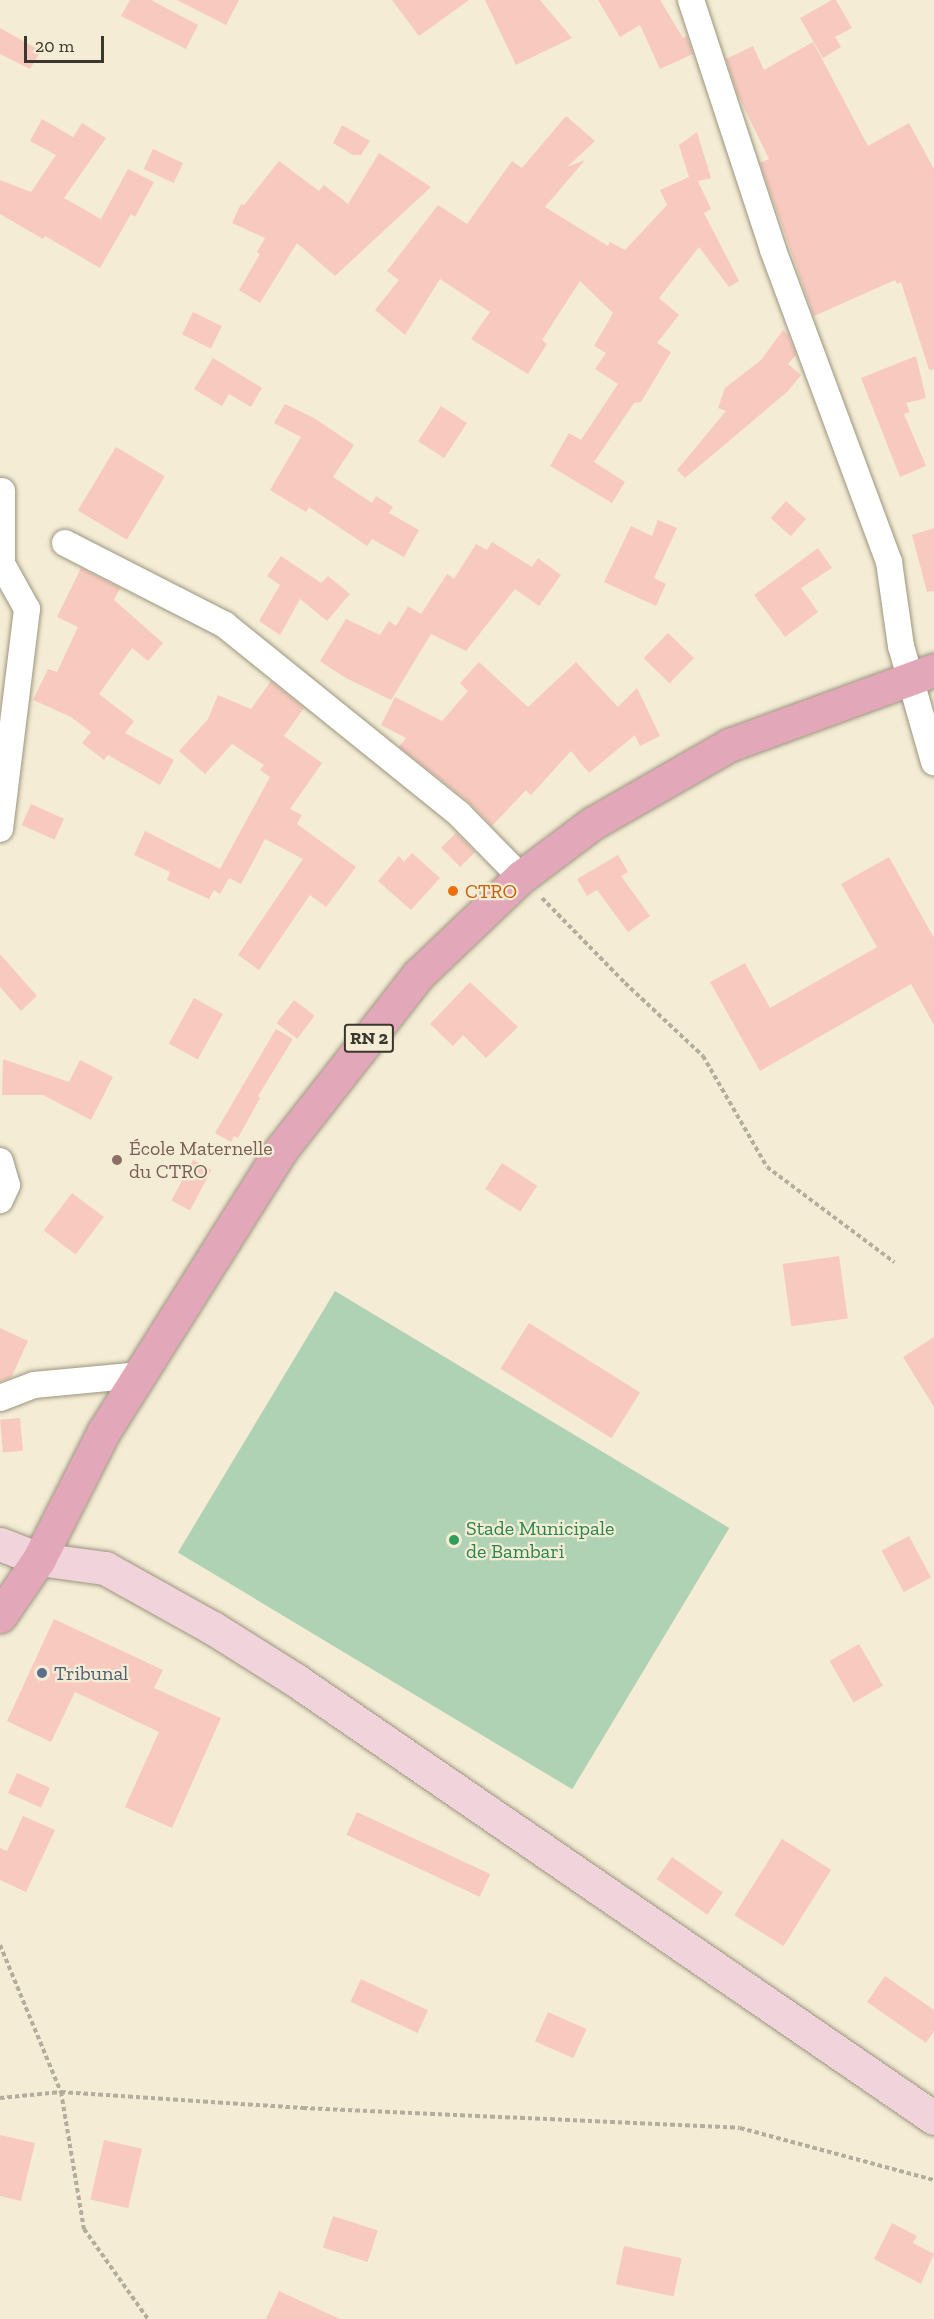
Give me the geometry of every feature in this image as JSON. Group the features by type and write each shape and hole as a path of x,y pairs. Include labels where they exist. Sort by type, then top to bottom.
{"main road":[{"name":"RN 2","path":"0,1616 39,1559 104,1431 280,1151 419,974 521,877 593,823 729,745 922,673"}],"street":[{"path":"691,0 773,250 888,562 901,646 922,673 934,762"},
{"path":"0,829 27,609 2,564 2,491"},
{"path":"65,543 225,625 459,814 521,877"},
{"path":"0,1161 7,1185 0,1200"},
{"path":"0,1398 34,1385 138,1375"},
{"path":"0,1544 39,1559 105,1568 213,1628 294,1679 934,2118"}],"path":[{"path":"521,877 625,983 703,1056 767,1167 894,1262"},
{"path":"0,1945 61,2092 84,2229 148,2319"},
{"path":"0,2098 61,2092 303,2108 740,2128 934,2180"}],"green space":[{"name":"Stade Municipale de Bambari","path":"335,1291 729,1528 572,1789 178,1552"}],"building":[{"path":"130,0 151,0 198,25 186,49 121,16"},
{"path":"177,0 239,0 226,25"},
{"path":"392,0 469,0 419,36"},
{"path":"485,0 540,0 572,38 516,65"},
{"path":"598,0 660,0 683,38 687,36 693,54 660,69 640,25 620,37"},
{"path":"836,0 852,28 835,37 841,47 823,58 800,18"},
{"path":"0,28 41,51 30,69 0,54"},
{"path":"813,42 868,146 909,123 934,169 934,369 929,370 901,282 897,284 895,280 814,316 760,163 769,159 737,93 726,59 753,46 764,70"},
{"path":"566,116 595,141 567,167 585,160 545,207 608,246 610,242 625,250 667,205 660,190 689,177 679,145 697,132 711,178 698,181 711,209 704,213 739,281 729,287 699,247 659,298 679,315 657,343 671,352 641,402 634,403 594,462 625,482 612,503 550,466 569,433 581,440 618,384 595,369 606,353 594,346 613,313 580,281 542,340 547,344 528,374 471,339 490,312 440,279 405,335 375,310 399,280 387,271 438,205 467,224 512,161 522,168"},
{"path":"42,119 73,137 82,123 106,138 64,198 101,219 128,169 154,182 135,217 131,214 100,268 45,236 43,239 0,214 0,180 31,192 56,155 30,141"},
{"path":"342,125 370,141 361,155 353,155 333,143"},
{"path":"153,149 183,163 174,183 144,169"},
{"path":"379,153 431,187 335,276 297,243 260,303 239,290 260,254 257,252 265,238 232,223 241,204 244,205 279,161 319,191 324,185 348,204"},
{"path":"193,312 222,326 211,348 182,334"},
{"path":"783,330 788,335 796,355 788,364 801,375 787,392 685,478 677,470 726,411 718,408 725,388 761,360"},
{"path":"916,356 926,398 906,403 910,412 904,414 926,466 900,477 861,378"},
{"path":"213,358 262,388 251,407 229,394 222,406 194,389"},
{"path":"285,404 314,418 354,445 333,477 372,503 376,496 393,507 389,513 419,530 404,557 372,539 367,546 309,507 306,512 270,490 301,437 274,423"},
{"path":"441,406 467,423 444,458 418,441"},
{"path":"116,447 165,476 127,540 78,510"},
{"path":"786,501 806,519 791,536 771,518"},
{"path":"658,520 677,528 654,578 666,584 656,606 604,582 631,526 652,536"},
{"path":"934,528 934,591 927,592 912,535"},
{"path":"492,542 532,567 538,558 561,575 539,606 515,589 466,651 431,634 391,700 344,677 320,661 346,619 380,635 389,621 396,626 408,606 421,614 447,574 454,579 476,544 487,550"},
{"path":"818,548 832,568 801,588 818,612 785,637 754,595"},
{"path":"281,556 321,583 328,576 350,594 327,621 300,599 280,635 259,621 280,585 267,576"},
{"path":"81,568 120,588 114,600 163,643 148,661 132,648 99,694 134,721 125,733 174,760 160,785 108,755 104,760 82,743 91,732 71,717 33,700 48,669 57,672 78,627 57,617"},
{"path":"668,633 694,658 670,683 644,658"},
{"path":"479,662 528,707 576,662 618,707 637,688 660,736 640,746 635,735 589,773 571,751 531,795 526,790 492,826 469,802 399,747 406,738 381,725 395,697 442,721 468,691 460,683"},
{"path":"271,681 304,708 284,736 322,763 290,809 302,815 297,824 356,867 326,907 310,895 259,970 238,955 303,859 265,839 241,884 229,878 220,894 214,890 209,899 167,880 170,872 134,855 145,831 220,869 270,777 260,770 264,765 232,744 205,774 179,751 208,719 218,695 251,709"},
{"path":"31,804 64,819 55,840 22,825"},
{"path":"456,833 475,852 460,867 441,848"},
{"path":"412,853 440,878 411,910 378,881 399,856 404,862"},
{"path":"618,855 628,872 621,876 650,916 628,932 597,890 587,896 577,879"},
{"path":"889,857 934,938 934,1025 911,984 760,1071 710,982 745,963 770,1008 877,947 841,884"},
{"path":"0,954 37,996 21,1011 0,987"},
{"path":"470,982 518,1027 486,1058 463,1035 453,1046 430,1024"},
{"path":"194,998 223,1014 198,1059 169,1043"},
{"path":"294,1000 315,1016 297,1039 277,1023"},
{"path":"276,1029 293,1039 258,1096 260,1098 238,1138 234,1136 231,1142 215,1133"},
{"path":"3,1059 69,1082 80,1060 113,1077 91,1120 43,1095 2,1095"},
{"path":"193,1160 212,1170 190,1210 171,1201"},
{"path":"502,1163 537,1186 520,1212 485,1189"},
{"path":"72,1193 104,1217 76,1255 44,1231"},
{"path":"839,1256 848,1318 791,1326 783,1264"},
{"path":"529,1323 640,1392 611,1438 500,1369"},
{"path":"0,1328 28,1341 11,1378 0,1382"},
{"path":"934,1337 934,1407 903,1357"},
{"path":"20,1418 23,1451 3,1453 0,1420"},
{"path":"909,1536 931,1577 904,1592 882,1551"},
{"path":"54,1619 163,1670 154,1688 221,1718 172,1828 125,1807 159,1732 75,1692 51,1742 7,1721"},
{"path":"859,1644 883,1686 854,1703 830,1661"},
{"path":"17,1773 50,1788 41,1808 8,1793"},
{"path":"357,1812 490,1874 480,1897 346,1835"},
{"path":"23,1816 55,1830 26,1892 0,1880 0,1848 7,1851"},
{"path":"782,1839 831,1870 783,1946 734,1915"},
{"path":"672,1857 723,1893 707,1915 657,1879"},
{"path":"885,1976 934,2010 934,2031 926,2043 867,2002"},
{"path":"361,1979 428,2010 418,2033 350,2002"},
{"path":"548,2012 586,2029 573,2058 535,2041"},
{"path":"0,2135 35,2143 21,2201 0,2196"},
{"path":"104,2140 142,2149 128,2208 90,2199"},
{"path":"333,2216 378,2231 368,2262 323,2247"},
{"path":"892,2223 917,2236 913,2243 934,2254 921,2284 874,2259"},
{"path":"624,2246 682,2258 674,2296 616,2284"},
{"path":"279,2291 340,2319 266,2319"}],"place":[{"name":"CTRO","path":"453,891"},
{"name":"École Maternelle du CTRO","path":"117,1160"},
{"name":"Stade Municipale de Bambari","path":"454,1540"},
{"name":"Tribunal","path":"42,1673"}]}
